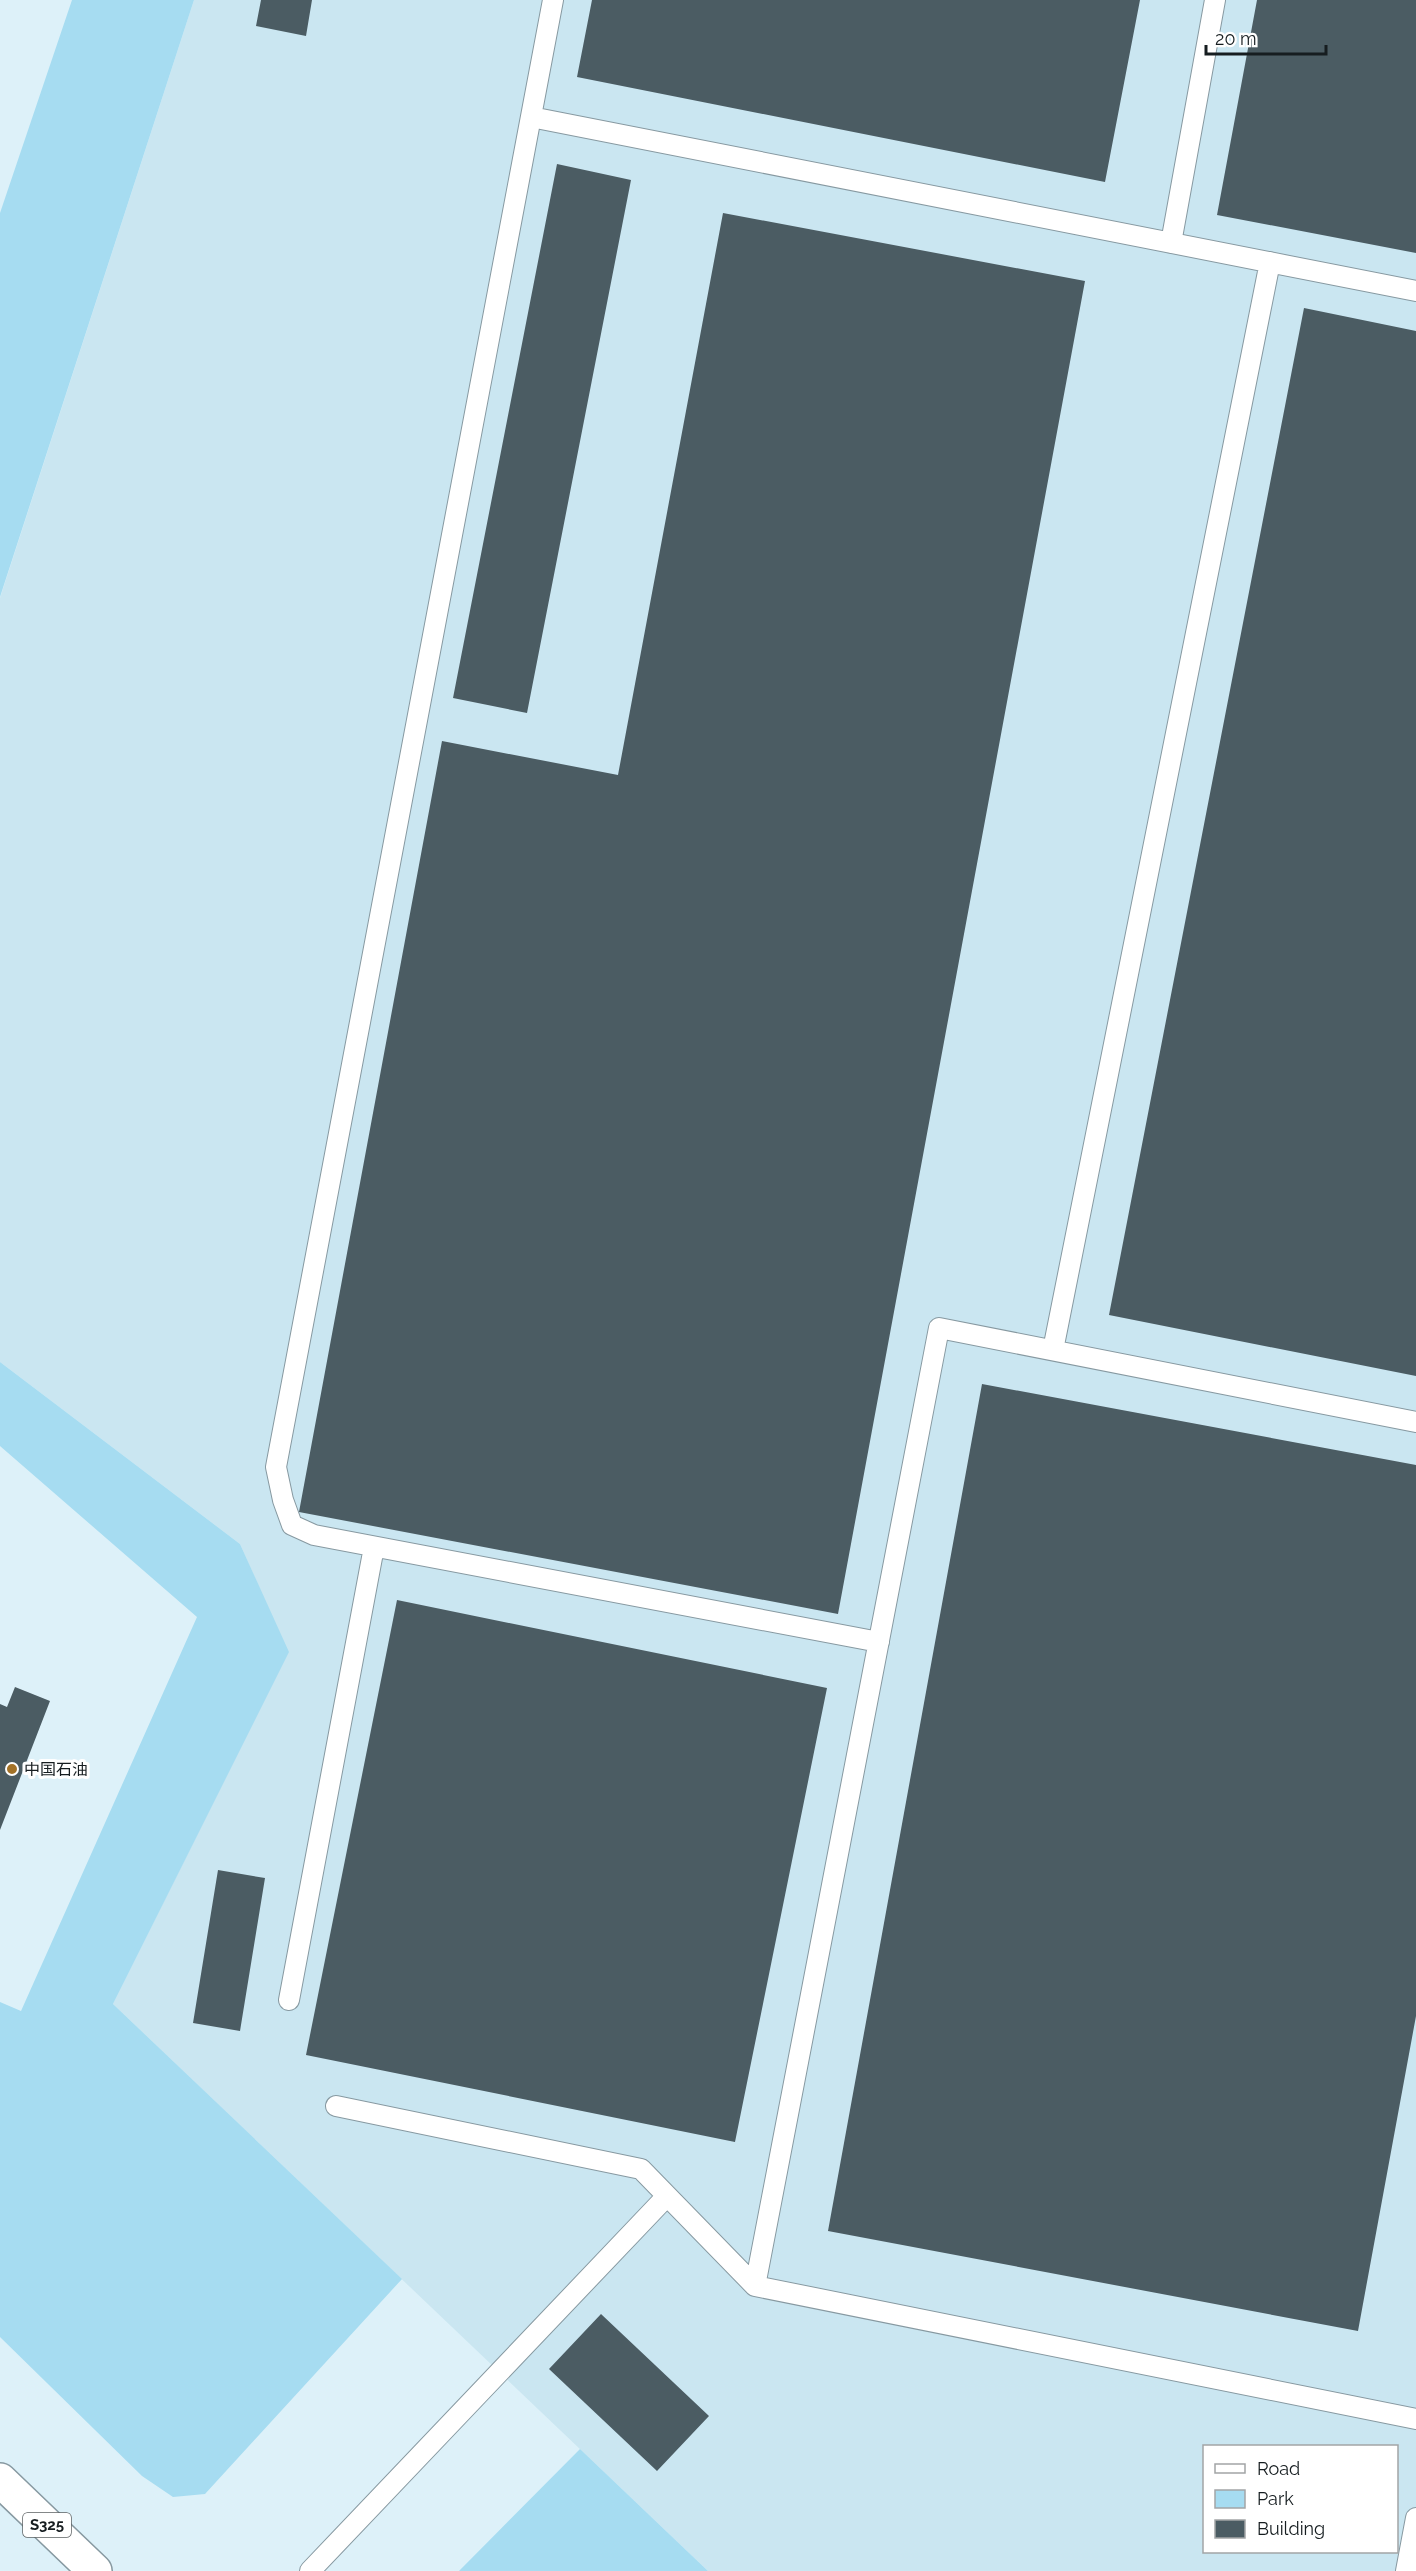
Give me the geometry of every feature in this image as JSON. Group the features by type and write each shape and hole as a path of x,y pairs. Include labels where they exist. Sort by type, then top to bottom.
{"main road":[{"name":"S325","path":"0,2480 95,2571"}],"lane":[{"path":"553,0 276,1467 283,1500 292,1525 314,1535 879,1642"},
{"path":"1171,243 1215,0"},
{"path":"531,117 1416,291"},
{"path":"1053,1350 1270,262"},
{"path":"755,2286 939,1328 1416,1422"},
{"path":"289,2000 374,1547"},
{"path":"336,2106 641,2169 755,2286 1416,2419"},
{"path":"310,2571 667,2196"},
{"path":"1406,2571 1416,2518"}],"shaded area":[{"path":"194,0 1416,0 1416,2571 708,2571 113,2004 288,1652 240,1544 0,1362 0,598"}],"green space":[{"path":"72,0 194,0 0,597 0,213"},
{"path":"0,1362 240,1544 289,1652 113,2004 402,2279 205,2494 173,2497 142,2476 0,2337 0,2002 21,2011 197,1617 0,1446"},
{"path":"580,2449 708,2571 459,2571"}],"building":[{"path":"261,0 312,0 306,36 256,26"},
{"path":"592,0 1140,0 1105,182 577,77"},
{"path":"1257,0 1416,0 1416,253 1217,215"},
{"path":"557,164 631,180 527,713 453,698"},
{"path":"723,213 1085,281 838,1614 299,1512 442,741 618,775"},
{"path":"1304,308 1416,331 1416,1376 1109,1315"},
{"path":"982,1384 1416,1465 1416,2016 1358,2331 828,2231"},
{"path":"397,1600 827,1688 735,2142 306,2055"},
{"name":"中国石油","path":"15,1687 50,1701 0,1830 0,1704 7,1707"},
{"path":"218,1870 265,1878 240,2031 193,2023"},
{"path":"601,2314 709,2416 657,2471 549,2369"}],"place":[{"name":"中国石油","path":"12,1769"}]}
